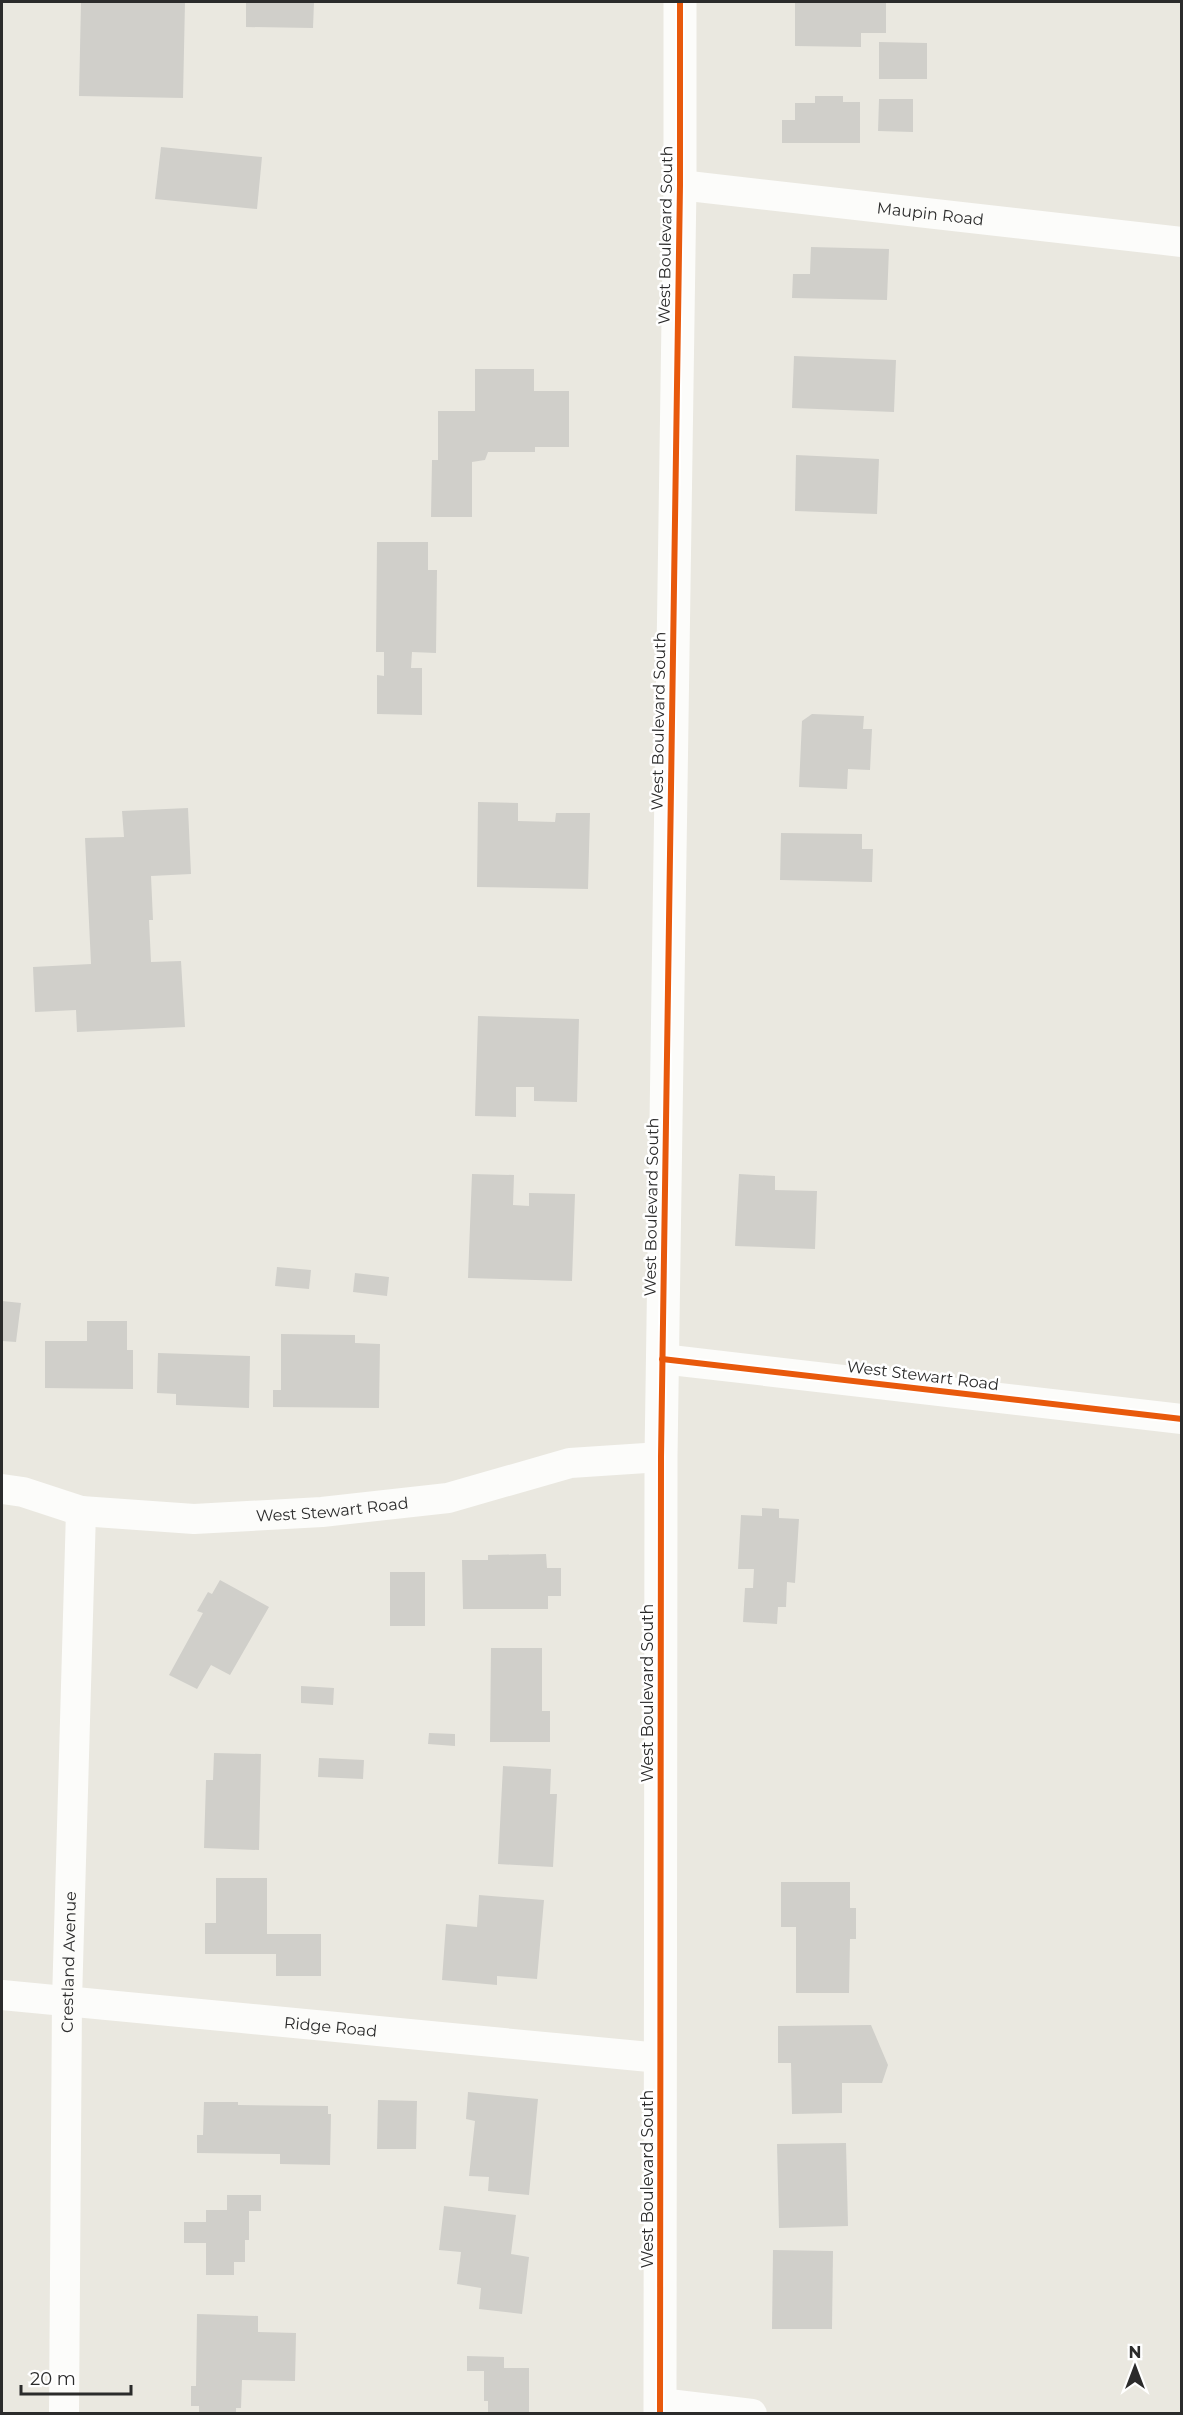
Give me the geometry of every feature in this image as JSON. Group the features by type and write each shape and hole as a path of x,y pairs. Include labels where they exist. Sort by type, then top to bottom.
{"main road":[{"name":"West Boulevard South","path":"660,2408 661,1457 680,185 680,2"}],"street":[{"name":"Maupin Road","path":"680,185 1182,242"},
{"name":"West Stewart Road","path":"662,1359 1182,1419"},
{"name":"West Stewart Road","path":"2,1489 23,1492 81,1511 194,1519 322,1512 448,1498 570,1463 661,1457"},
{"name":"Crestland Avenue","path":"64,2414 67,2001 81,1511"},
{"name":"Ridge Road","path":"2,1995 660,2058"},
{"path":"660,2408 752,2414"}],"building":[{"path":"81,2 185,2 183,98 79,96"},
{"path":"246,2 314,2 313,28 246,27"},
{"path":"795,2 886,2 886,33 861,33 861,47 795,46"},
{"path":"879,42 927,43 927,79 879,79"},
{"path":"815,96 843,96 843,102 860,102 860,143 782,143 782,120 795,120 795,103 815,103"},
{"path":"879,99 913,99 913,132 878,131"},
{"path":"161,147 262,157 257,209 155,199"},
{"path":"811,247 889,249 887,300 792,298 793,274 810,274"},
{"path":"794,356 896,360 894,412 792,408"},
{"path":"475,369 534,369 534,391 569,391 569,447 535,447 535,452 488,452 485,460 472,462 472,517 431,517 432,460 438,460 438,411 475,411"},
{"path":"796,455 879,459 877,514 795,511"},
{"path":"377,542 428,542 428,570 437,570 436,653 412,652 411,668 422,668 422,715 377,714 377,675 384,676 384,652 376,652"},
{"path":"812,714 864,716 863,729 872,729 870,770 848,769 847,789 799,787 802,721"},
{"path":"478,802 518,803 518,821 555,822 556,813 590,813 588,889 477,887"},
{"path":"188,808 191,874 151,876 153,920 149,920 151,962 181,961 185,1027 77,1032 76,1010 35,1012 33,967 91,964 85,838 124,837 122,811"},
{"path":"781,833 862,834 862,849 873,849 872,882 780,880"},
{"path":"478,1016 579,1019 577,1102 534,1101 534,1087 516,1087 516,1117 475,1116"},
{"path":"472,1174 514,1175 513,1205 529,1206 529,1193 575,1194 572,1281 468,1278"},
{"path":"739,1174 775,1176 775,1190 817,1191 815,1249 735,1246"},
{"path":"277,1267 311,1270 309,1289 275,1286"},
{"path":"355,1273 389,1277 387,1296 353,1292"},
{"path":"2,1301 21,1303 16,1342 2,1341"},
{"path":"87,1321 127,1321 127,1350 133,1350 133,1389 45,1388 45,1341 87,1341"},
{"path":"281,1334 355,1335 355,1343 380,1344 379,1408 273,1407 273,1390 281,1390"},
{"path":"158,1353 250,1356 249,1408 176,1405 176,1394 157,1393"},
{"path":"762,1508 779,1509 779,1518 799,1519 795,1583 787,1582 786,1607 778,1607 777,1624 743,1622 745,1588 753,1588 754,1569 738,1569 741,1515 762,1516"},
{"path":"546,1554 547,1568 561,1568 561,1596 548,1596 548,1609 463,1609 462,1560 488,1560 488,1555"},
{"path":"390,1572 425,1572 425,1626 390,1626"},
{"path":"220,1580 269,1607 230,1675 211,1665 197,1689 169,1675 203,1613 197,1611 208,1592 212,1594"},
{"path":"491,1648 542,1648 542,1711 550,1711 550,1742 490,1742"},
{"path":"301,1686 334,1688 333,1705 301,1703"},
{"path":"429,1733 455,1734 455,1746 428,1744"},
{"path":"214,1753 261,1754 259,1850 204,1848 206,1780 213,1780"},
{"path":"319,1758 364,1760 363,1779 318,1777"},
{"path":"503,1766 551,1769 550,1794 557,1794 553,1867 498,1864"},
{"path":"216,1878 267,1878 267,1934 321,1934 321,1976 276,1976 276,1954 205,1954 205,1923 216,1923"},
{"path":"781,1882 850,1882 850,1908 856,1908 856,1939 850,1939 849,1993 796,1993 796,1927 781,1927"},
{"path":"479,1895 544,1900 537,1979 497,1976 497,1985 442,1980 446,1924 477,1927"},
{"path":"871,2025 888,2065 882,2083 842,2083 842,2113 792,2114 791,2063 778,2063 778,2026"},
{"path":"468,2092 538,2099 529,2195 488,2191 489,2177 469,2176 475,2121 466,2119"},
{"path":"378,2100 417,2101 416,2149 377,2149"},
{"path":"204,2102 238,2102 238,2105 328,2106 328,2114 331,2114 330,2165 280,2164 280,2154 197,2153 197,2135 203,2135"},
{"path":"846,2143 848,2226 779,2228 777,2144"},
{"path":"227,2195 261,2195 261,2211 249,2211 249,2240 245,2240 245,2262 234,2262 234,2275 206,2275 206,2243 184,2243 184,2222 206,2222 206,2210 227,2210"},
{"path":"444,2206 516,2215 511,2254 529,2257 522,2314 479,2309 481,2288 457,2284 461,2252 439,2250"},
{"path":"773,2250 833,2251 832,2329 772,2329"},
{"path":"197,2314 258,2316 258,2332 296,2333 295,2381 242,2380 241,2408 236,2408 236,2414 199,2414 199,2406 191,2406 191,2386 196,2386"},
{"path":"467,2356 504,2357 504,2368 529,2368 529,2414 488,2414 488,2401 484,2401 484,2371 467,2371"}],"cycle path":[{"path":"660,2414 661,1457 680,185 680,2"},
{"path":"662,1359 1182,1419"}]}
